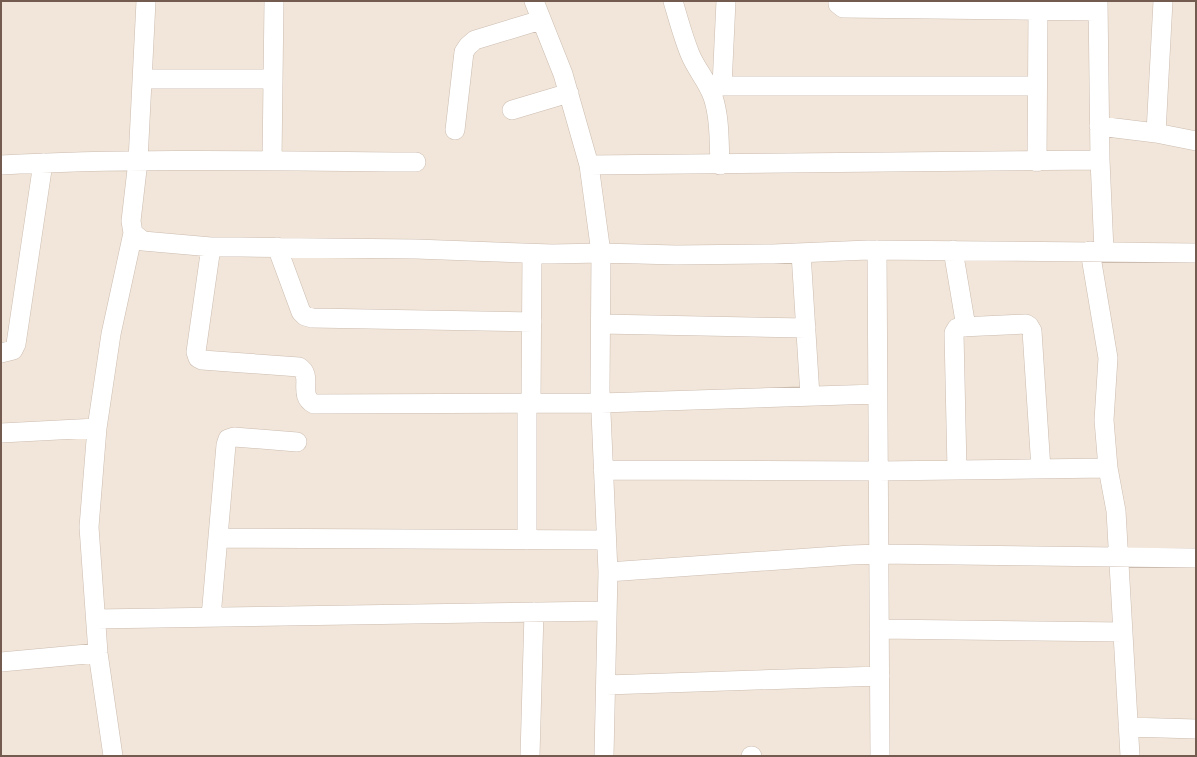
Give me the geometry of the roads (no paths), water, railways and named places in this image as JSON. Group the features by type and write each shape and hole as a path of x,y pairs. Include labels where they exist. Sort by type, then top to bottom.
{"street":[{"path":"113,756 98,653 89,527 97,428 111,334 133,233 131,221 138,161 146,1"},
{"path":"272,161 274,1"},
{"path":"534,1 563,74 589,165 601,253 601,403 608,572 604,756"},
{"path":"673,1 696,67 715,86 1037,86"},
{"path":"720,164 715,86 726,1"},
{"path":"838,1 838,4 844,8 910,5 1038,11 1097,6 1100,126 1097,251 1108,358 1104,420 1108,468 1116,511 1130,756"},
{"path":"1156,133 1163,1"},
{"path":"1037,162 1038,11"},
{"path":"455,130 464,52 468,46 475,40 542,20"},
{"path":"142,79 273,80"},
{"path":"512,110 569,93"},
{"path":"1100,126 1156,133 1196,141"},
{"path":"589,165 1037,162 1100,160"},
{"path":"1,165 138,161 416,162"},
{"path":"1,353 13,350 16,344 43,163"},
{"path":"133,233 143,241 211,247 416,249 532,254 601,253 676,255 877,250 1196,253"},
{"path":"211,247 196,352 198,358 202,360 299,367 304,370 306,396 308,401 314,404 601,403 877,394"},
{"path":"277,247 301,312 305,316 312,318 532,322"},
{"path":"877,250 880,756"},
{"path":"953,250 966,327"},
{"path":"802,253 810,396"},
{"path":"527,540 532,254"},
{"path":"601,324 806,328"},
{"path":"957,470 954,333 957,328 1026,324 1032,331 1041,469"},
{"path":"1,433 97,428"},
{"path":"211,617 226,445 228,439 234,437 297,442"},
{"path":"604,470 878,472 1108,468"},
{"path":"218,538 606,540"},
{"path":"608,572 879,554 1196,558"},
{"path":"96,619 607,611"},
{"path":"530,756 534,612"},
{"path":"879,629 1123,632"},
{"path":"1,662 98,653"},
{"path":"606,685 880,676"},
{"path":"1128,727 1196,729"}]}
